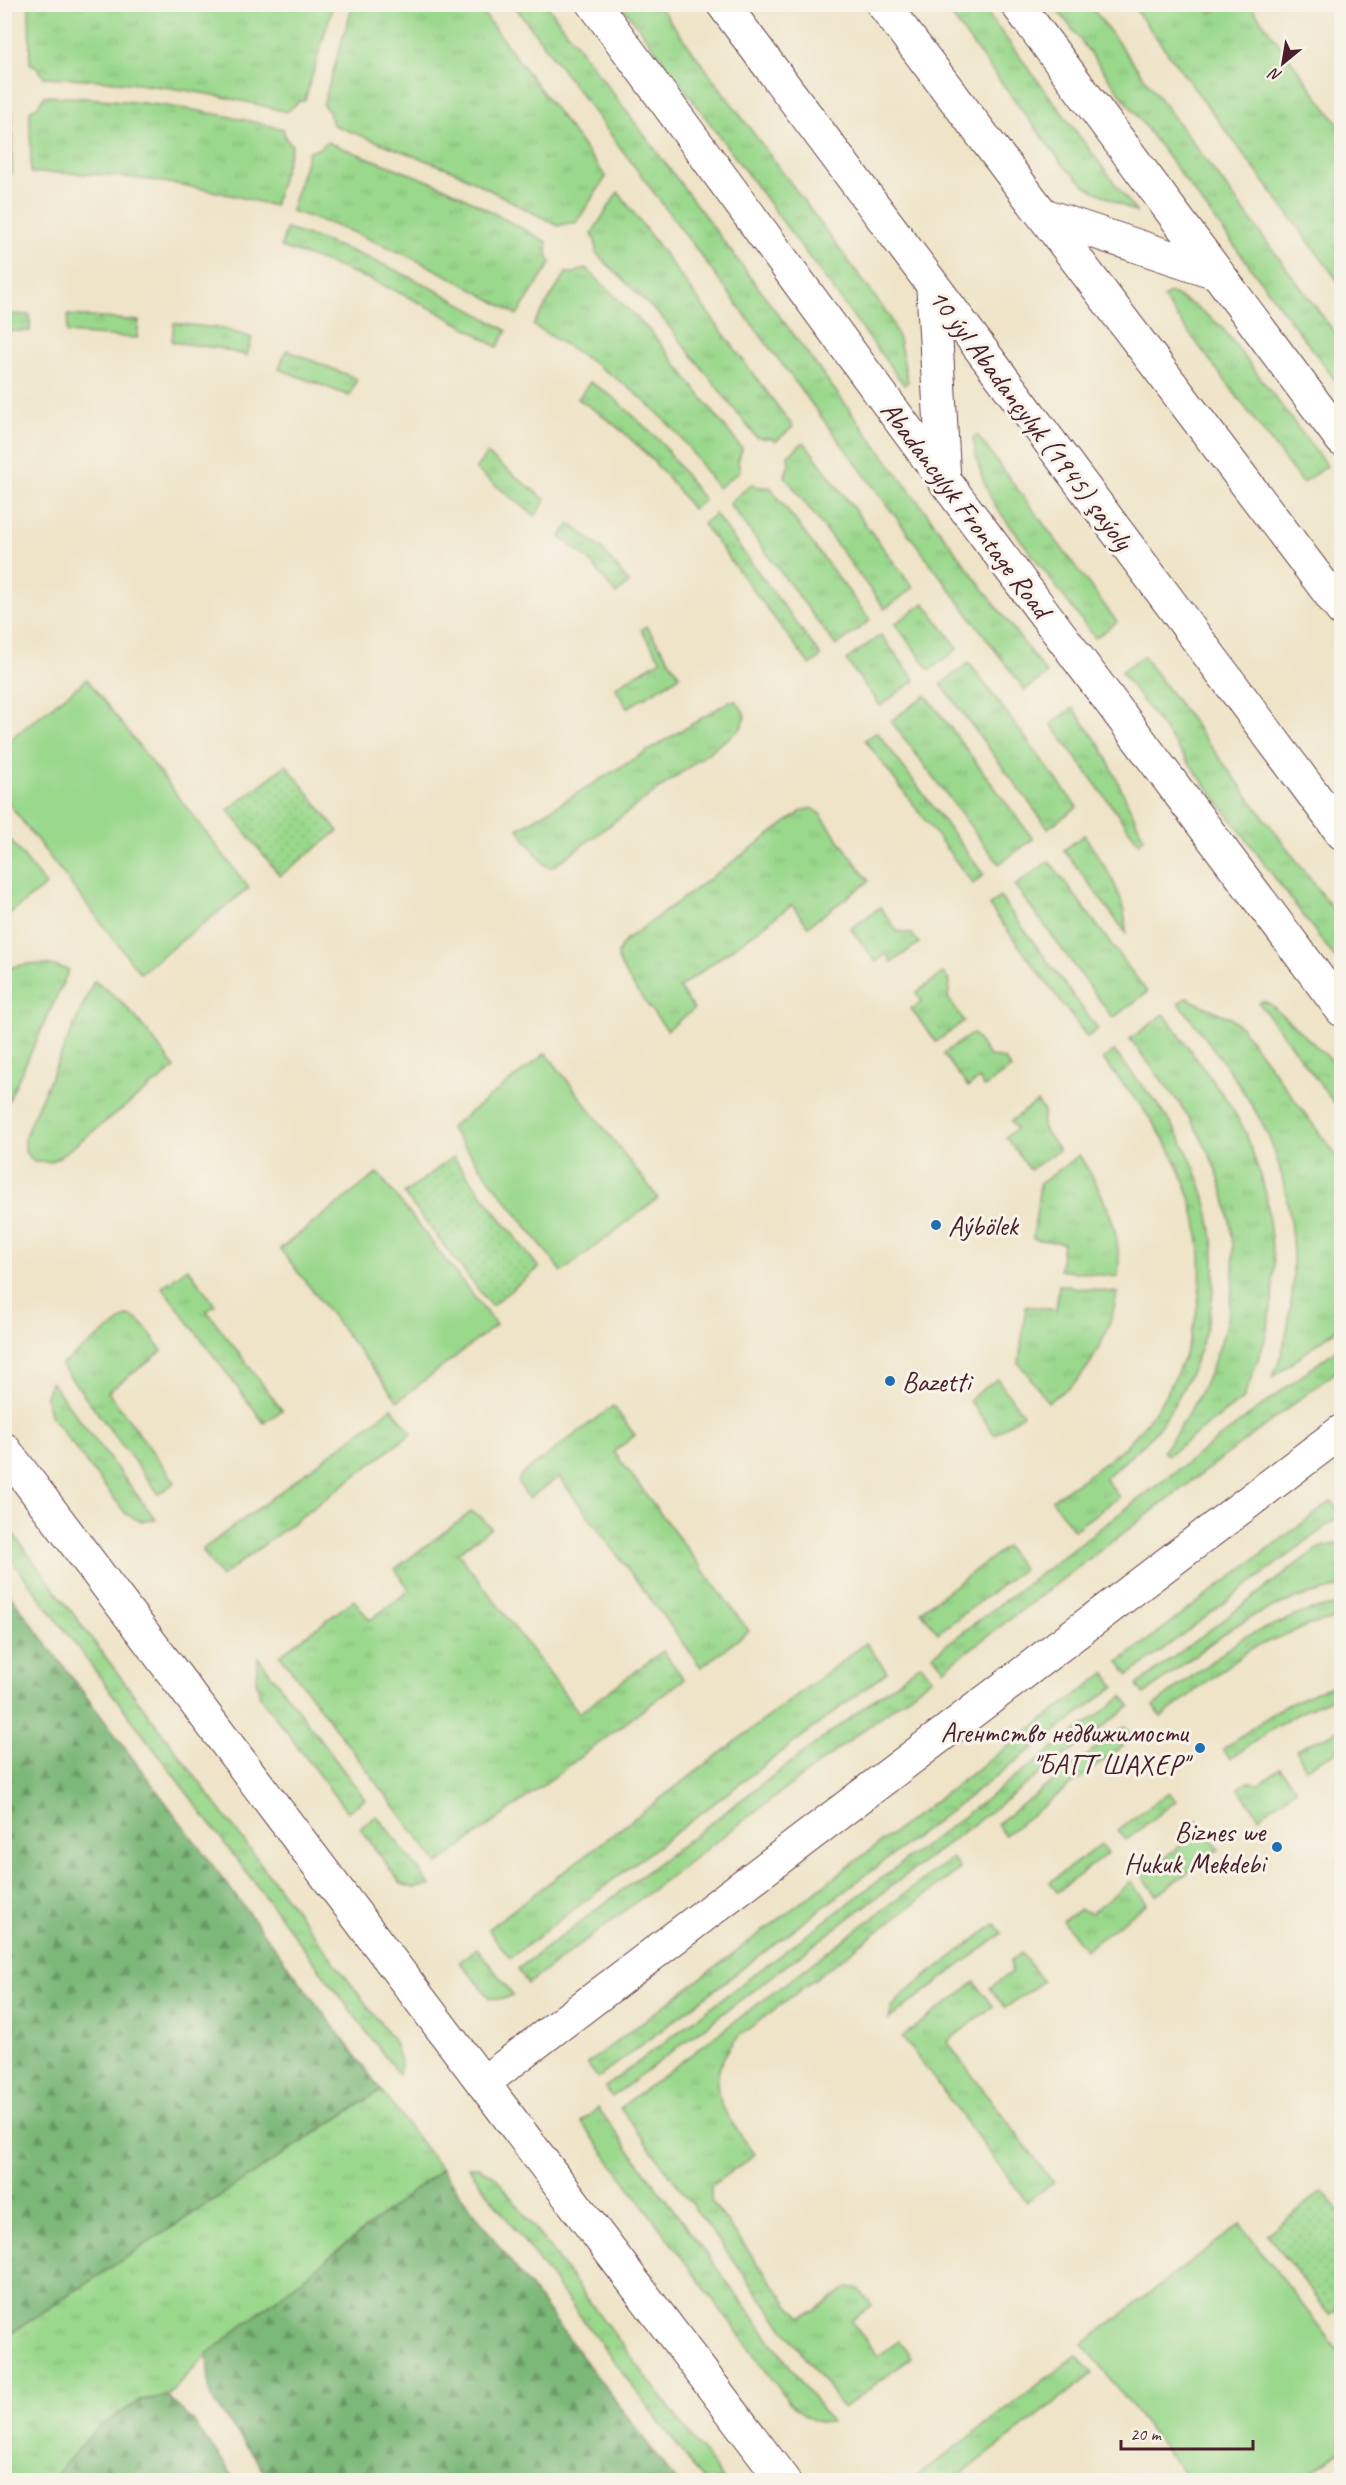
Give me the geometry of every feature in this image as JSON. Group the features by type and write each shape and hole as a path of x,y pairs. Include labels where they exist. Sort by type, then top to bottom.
{"street":[{"name":"Abadancylyk Frontage Road","path":"594,4 944,480 1341,1010"},
{"name":"10 ýyl Abadançylyk (1945) şaýoly","path":"723,4 933,289 1341,833"},
{"path":"883,4 1044,214 1341,610"},
{"path":"1017,4 1341,440"},
{"path":"1044,214 1215,272"},
{"path":"933,289 944,480"},
{"path":"483,2083 1341,1431"},
{"path":"4,1449 783,2481"}],"green space":[{"path":"5,4 10,5 11,63 5,67"},
{"path":"29,4 333,5 305,100 298,102 287,112 167,87 44,77 37,67 30,63"},
{"path":"353,4 477,5 606,177 576,223 558,226 454,171 333,125 329,112 323,105"},
{"path":"514,5 547,5 1047,674 1025,690"},
{"path":"622,5 657,5 662,10 890,317 899,340 908,382 904,385"},
{"path":"943,5 981,5 1137,213 1087,187 1064,166"},
{"path":"1054,5 1090,5 1341,341 1341,388"},
{"path":"1132,5 1204,5 1211,13 1222,5 1250,5 1341,128 1341,285"},
{"path":"44,96 105,99 164,106 223,115 283,129 286,139 292,145 274,206 214,191 154,180 93,174 31,173 30,111 38,106"},
{"path":"4,106 12,110 12,174 5,174"},
{"path":"327,142 447,188 547,242 547,256 551,263 517,315 463,284 379,243 291,211 309,151 318,149"},
{"path":"618,192 793,427 776,441 770,438 757,438 664,320 596,253 592,233"},
{"path":"286,229 344,248 400,272 507,331 497,347 419,302 365,278 281,247"},
{"path":"586,268 651,332 742,449 738,461 740,471 718,488 679,436 658,413 607,372 533,325 566,273 575,273"},
{"path":"1170,293 1195,306 1221,326 1327,466 1302,483 1163,298"},
{"path":"5,314 30,315 30,331 5,331"},
{"path":"68,315 139,321 137,338 67,333"},
{"path":"174,323 224,329 252,338 247,356 219,348 172,342"},
{"path":"286,350 357,379 350,396 279,369"},
{"path":"590,382 613,397 660,441 704,500 692,509 668,477 641,448 611,422 578,399"},
{"path":"977,435 1117,622 1095,638 996,507 978,465 973,438"},
{"path":"804,442 913,588 885,609 785,476 789,464 788,455"},
{"path":"487,454 546,500 535,516 475,469"},
{"path":"752,484 758,487 770,487 870,620 836,646 729,503"},
{"path":"715,514 821,656 810,665 703,524"},
{"path":"570,524 602,549 629,583 616,594 590,561 560,537"},
{"path":"924,603 958,648 930,670 895,624"},
{"path":"646,626 680,676 627,708 615,687 661,660 641,630"},
{"path":"881,635 915,680 880,706 846,660"},
{"path":"1143,656 1341,920 1341,966 1121,672"},
{"path":"969,663 1077,807 1048,828 941,684"},
{"path":"87,679 249,888 140,973 5,799 5,743"},
{"path":"926,695 1033,839 999,864 891,721"},
{"path":"730,701 736,701 745,715 739,730 554,866 548,867 544,864 518,829"},
{"path":"1073,708 1102,748 1144,838 1139,843 1051,724"},
{"path":"877,732 984,875 973,884 865,740"},
{"path":"286,765 338,831 280,876 228,810"},
{"path":"812,808 820,814 869,881 808,926 792,905 679,988 694,1009 667,1030 639,994 620,964 618,953 621,946 626,940 802,811"},
{"path":"5,833 46,885 5,917"},
{"path":"1084,835 1113,881 1123,906 1126,933 1064,850"},
{"path":"1049,861 1147,992 1113,1018 1015,886"},
{"path":"1000,897 1098,1029 1087,1037 989,906"},
{"path":"880,907 897,931 912,934 919,943 892,962 886,954 876,962 851,929"},
{"path":"29,964 50,965 69,970 5,1108 5,968"},
{"path":"943,973 950,982 948,998 964,1021 936,1042 911,1009 922,1001 916,993"},
{"path":"94,981 107,989 128,1009 175,1068 58,1158 51,1162 34,1162 25,1152 25,1137"},
{"path":"1186,998 1230,1018 1240,1026 1341,1162 1341,1326 1273,1377 1283,1349 1293,1284 1293,1249 1283,1182 1274,1151 1262,1123 1233,1076 1179,1003"},
{"path":"1262,1001 1270,1004 1341,1069 1341,1112 1259,1003"},
{"path":"1164,1014 1230,1105 1246,1133 1266,1194 1274,1265 1272,1302 1266,1337 1244,1398 1168,1455 1163,1451 1189,1413 1209,1374 1223,1334 1232,1294 1233,1252 1228,1211 1215,1169 1195,1127 1130,1039"},
{"path":"973,1033 989,1056 1004,1059 1011,1068 984,1087 979,1079 968,1087 943,1054"},
{"path":"1114,1051 1166,1116 1195,1168 1212,1230 1213,1293 1198,1355 1173,1407 1149,1439 1105,1478 1119,1497 1074,1530 1052,1500 1123,1448 1158,1407 1177,1372 1191,1336 1199,1297 1200,1258 1195,1218 1184,1180 1159,1132 1103,1059"},
{"path":"546,1053 658,1198 562,1272 450,1128"},
{"path":"1037,1102 1044,1111 1042,1127 1059,1150 1030,1170 1006,1137 1016,1129 1011,1121"},
{"path":"1079,1155 1103,1198 1114,1228 1119,1260 1118,1277 1060,1270 1063,1243 1033,1239 1040,1184"},
{"path":"453,1157 539,1268 491,1306 404,1194"},
{"path":"378,1173 496,1325 398,1401 280,1249"},
{"path":"188,1268 215,1305 207,1311 282,1410 264,1423 162,1287"},
{"path":"1059,1285 1117,1293 1108,1327 1092,1361 1075,1382 1048,1402 1019,1363 1026,1306 1056,1310"},
{"path":"127,1316 143,1324 162,1351 108,1392 175,1482 159,1494 61,1365"},
{"path":"1341,1346 1341,1368 944,1669 933,1655"},
{"path":"997,1379 1023,1414 995,1435 969,1400"},
{"path":"51,1382 156,1520 140,1521 126,1514 50,1415 46,1396"},
{"path":"613,1406 635,1435 614,1452 749,1631 701,1667 559,1477 528,1499 518,1481 521,1475"},
{"path":"392,1408 412,1433 221,1577 202,1550"},
{"path":"1332,1501 1341,1515 1129,1675 1119,1662"},
{"path":"471,1512 480,1516 491,1528 458,1553 579,1713 663,1651 684,1679 438,1864 280,1655 354,1600 370,1620 410,1590 395,1569"},
{"path":"5,1523 393,2040 401,2064 399,2075 5,1551"},
{"path":"1341,1543 1341,1587 1288,1602 1237,1625 1202,1649 1144,1695 1137,1685 1318,1548"},
{"path":"1006,1547 1023,1569 938,1633 921,1611"},
{"path":"5,1588 381,2090 4,2337"},
{"path":"1341,1603 1341,1618 1309,1625 1250,1649 1161,1717 1153,1706 1244,1637 1305,1612"},
{"path":"866,1643 887,1672 510,1958 488,1929"},
{"path":"258,1657 365,1799 347,1812 260,1697 256,1679"},
{"path":"921,1664 932,1678 528,1984 518,1969"},
{"path":"1105,1673 1115,1686 598,2078 587,2064"},
{"path":"1341,1682 1341,1695 1297,1715 1230,1759 1223,1749 1285,1705"},
{"path":"1123,1696 1130,1706 612,2097 605,2087"},
{"path":"1125,1726 1133,1738 1005,1835 997,1824"},
{"path":"1341,1729 1341,1750 1306,1768 1296,1750"},
{"path":"1280,1768 1296,1789 1259,1817 1238,1788 1247,1781 1259,1784"},
{"path":"1169,1792 1176,1801 1126,1840 1118,1830"},
{"path":"377,1816 431,1886 414,1888 401,1884 360,1828"},
{"path":"1197,1820 1219,1849 1157,1895 1141,1875 1182,1844 1181,1832"},
{"path":"1101,1844 1108,1853 1057,1892 1050,1882"},
{"path":"952,1858 960,1869 739,2036 726,2053 719,2068 717,2083 719,2097 733,2124 755,2154 711,2186 711,2201 791,2308 802,2316 815,2311 847,2287 859,2289 872,2305 851,2321 878,2356 899,2341 911,2358 843,2408 620,2108"},
{"path":"1131,1882 1147,1903 1085,1950 1063,1921 1080,1909 1091,1913"},
{"path":"995,1924 1002,1933 889,2019 892,2008 904,1993"},
{"path":"477,1948 513,1995 503,1999 490,1998 460,1962"},
{"path":"1021,1953 1043,1981 1005,2008 990,1988 1011,1972 1011,1960"},
{"path":"975,1982 993,2006 947,2042 1053,2182 1027,2202 902,2037"},
{"path":"381,2090 441,2169 207,2354 167,2396 141,2400 97,2428 51,2480 5,2480 5,2337"},
{"path":"598,2108 831,2422 814,2420 790,2403 581,2122"},
{"path":"468,2167 478,2167 495,2176 724,2480 703,2480"},
{"path":"441,2169 675,2480 271,2480 210,2396 207,2354"},
{"path":"1323,2191 1341,2214 1341,2306 1330,2315 1267,2234"},
{"path":"1240,2224 1341,2355 1341,2450 1301,2480 1189,2480 1083,2344"},
{"path":"1077,2355 1092,2374 954,2480 913,2480"},
{"path":"167,2396 194,2422 236,2480 51,2480 97,2428 141,2400"}],"place":[{"name":"Aýbölek","path":"936,1225"},
{"name":"Bazetti","path":"890,1381"},
{"name":"Агентство недвижимости \"БАГТ ШАХЕР\"","path":"1200,1748"},
{"name":"Biznes we Hukuk Mekdebi","path":"1277,1847"}]}
